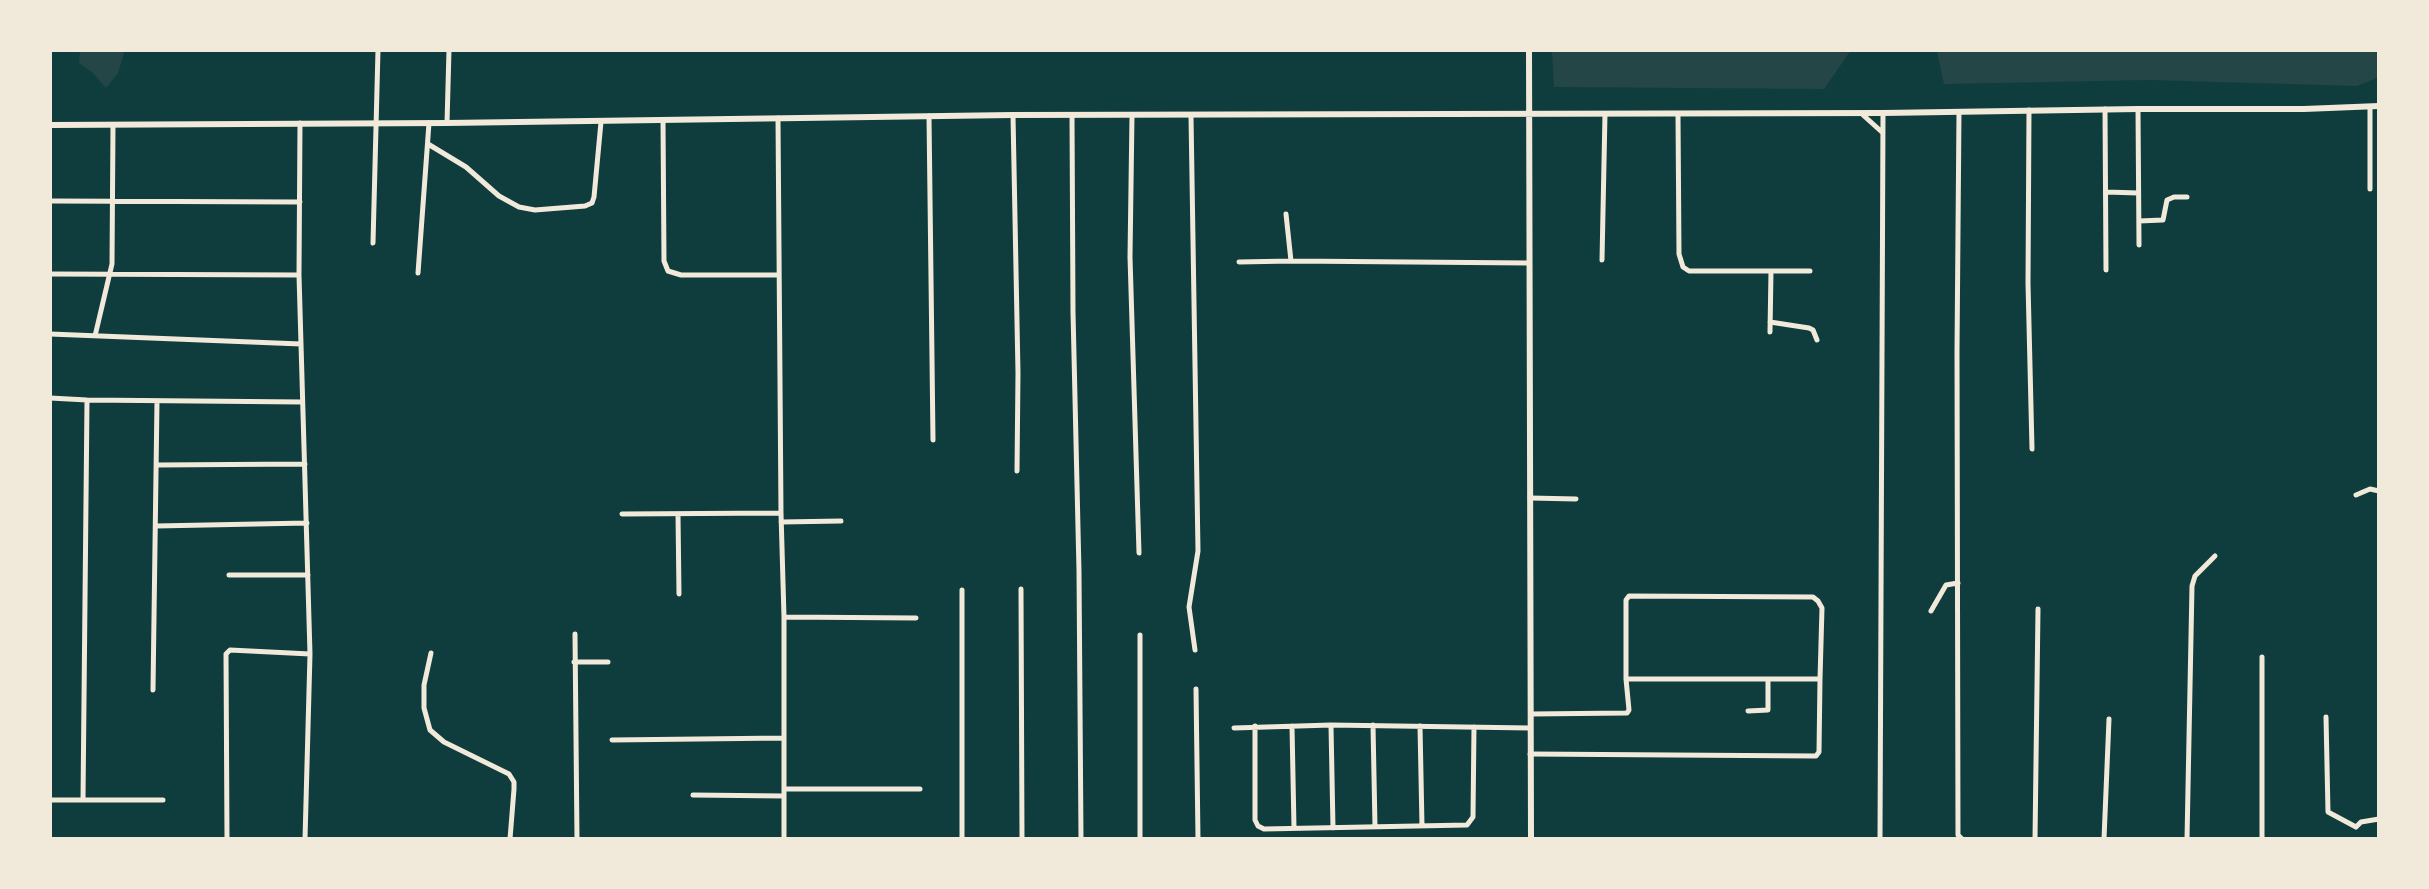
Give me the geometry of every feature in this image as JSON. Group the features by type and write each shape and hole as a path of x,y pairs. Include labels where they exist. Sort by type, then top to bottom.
{"main road":[{"path":"1529,50 1531,839"},
{"path":"50,125 1014,115 2304,110 2374,106"}],"street":[{"path":"373,244 378,50"},
{"path":"447,123 449,50"},
{"path":"2370,189 2374,106"},
{"path":"2138,109 2138,245"},
{"path":"2030,110 2028,283 2032,449"},
{"path":"2105,110 2106,270"},
{"path":"1959,112 1958,834 1962,839"},
{"path":"1862,113 1883,133"},
{"path":"1880,839 1883,113"},
{"path":"1602,260 1604,114"},
{"path":"1678,114 1678,254 1683,268 1810,272"},
{"path":"1014,115 1017,471"},
{"path":"1072,115 1081,839"},
{"path":"929,116 933,440"},
{"path":"1132,116 1130,277 1139,554"},
{"path":"1192,116 1198,551 1189,608 1195,650"},
{"path":"778,118 784,839"},
{"path":"428,144 519,207 536,210 585,206 594,197 602,119"},
{"path":"663,120 664,260 668,272 779,275"},
{"path":"300,123 299,275 310,654 305,839"},
{"path":"418,273 429,123"},
{"path":"95,336 111,274 112,125"},
{"path":"2106,192 2138,193"},
{"path":"2138,221 2164,220 2167,200 2187,197"},
{"path":"50,202 300,202"},
{"path":"1286,214 1290,260"},
{"path":"1239,262 1529,263"},
{"path":"1770,332 1771,271"},
{"path":"50,274 299,275"},
{"path":"1770,322 1809,328 1817,340"},
{"path":"50,334 301,344"},
{"path":"50,398 303,402"},
{"path":"83,800 87,400"},
{"path":"153,690 157,401"},
{"path":"156,465 306,464"},
{"path":"2356,495 2370,489 2379,491"},
{"path":"1530,498 1576,499"},
{"path":"622,514 780,513"},
{"path":"678,514 679,594"},
{"path":"781,522 842,521"},
{"path":"156,526 307,523"},
{"path":"2187,839 2192,586 2195,576 2215,556"},
{"path":"228,576 308,575"},
{"path":"1931,611 1944,587 1958,583"},
{"path":"1021,588 1022,839"},
{"path":"962,590 962,839"},
{"path":"1530,714 1627,713 1628,596 1813,598 1821,604 1816,756 1530,754"},
{"path":"2036,839 2038,608"},
{"path":"784,617 916,618"},
{"path":"575,634 577,839"},
{"path":"1140,635 1140,839"},
{"path":"228,839 226,654 230,650 310,654"},
{"path":"431,653 424,685 424,708 430,730 444,742 509,774 514,782 510,839"},
{"path":"2262,656 2262,839"},
{"path":"574,662 608,662"},
{"path":"1626,679 1820,679"},
{"path":"1748,710 1768,710 1768,679"},
{"path":"1196,689 1198,839"},
{"path":"2326,717 2328,812 2356,827"},
{"path":"2104,839 2108,719"},
{"path":"1330,725 1333,828"},
{"path":"1255,726 1255,820 1264,829 1463,826 1473,818 1474,727"},
{"path":"1292,726 1294,828"},
{"path":"1373,726 1374,827"},
{"path":"1420,726 1422,826"},
{"path":"1234,728 1530,728"},
{"path":"612,740 784,738"},
{"path":"692,795 920,789"},
{"path":"50,800 164,800"},
{"path":"2356,839 2356,827 2361,822 2379,819"}],"shaded area":[{"path":"80,50 125,50 118,73 106,88 79,63"},
{"path":"1552,50 1851,50 1824,89 1554,87"},
{"path":"1929,50 2379,50 2379,77 2357,86 2150,80 1944,84 1937,52"}]}
